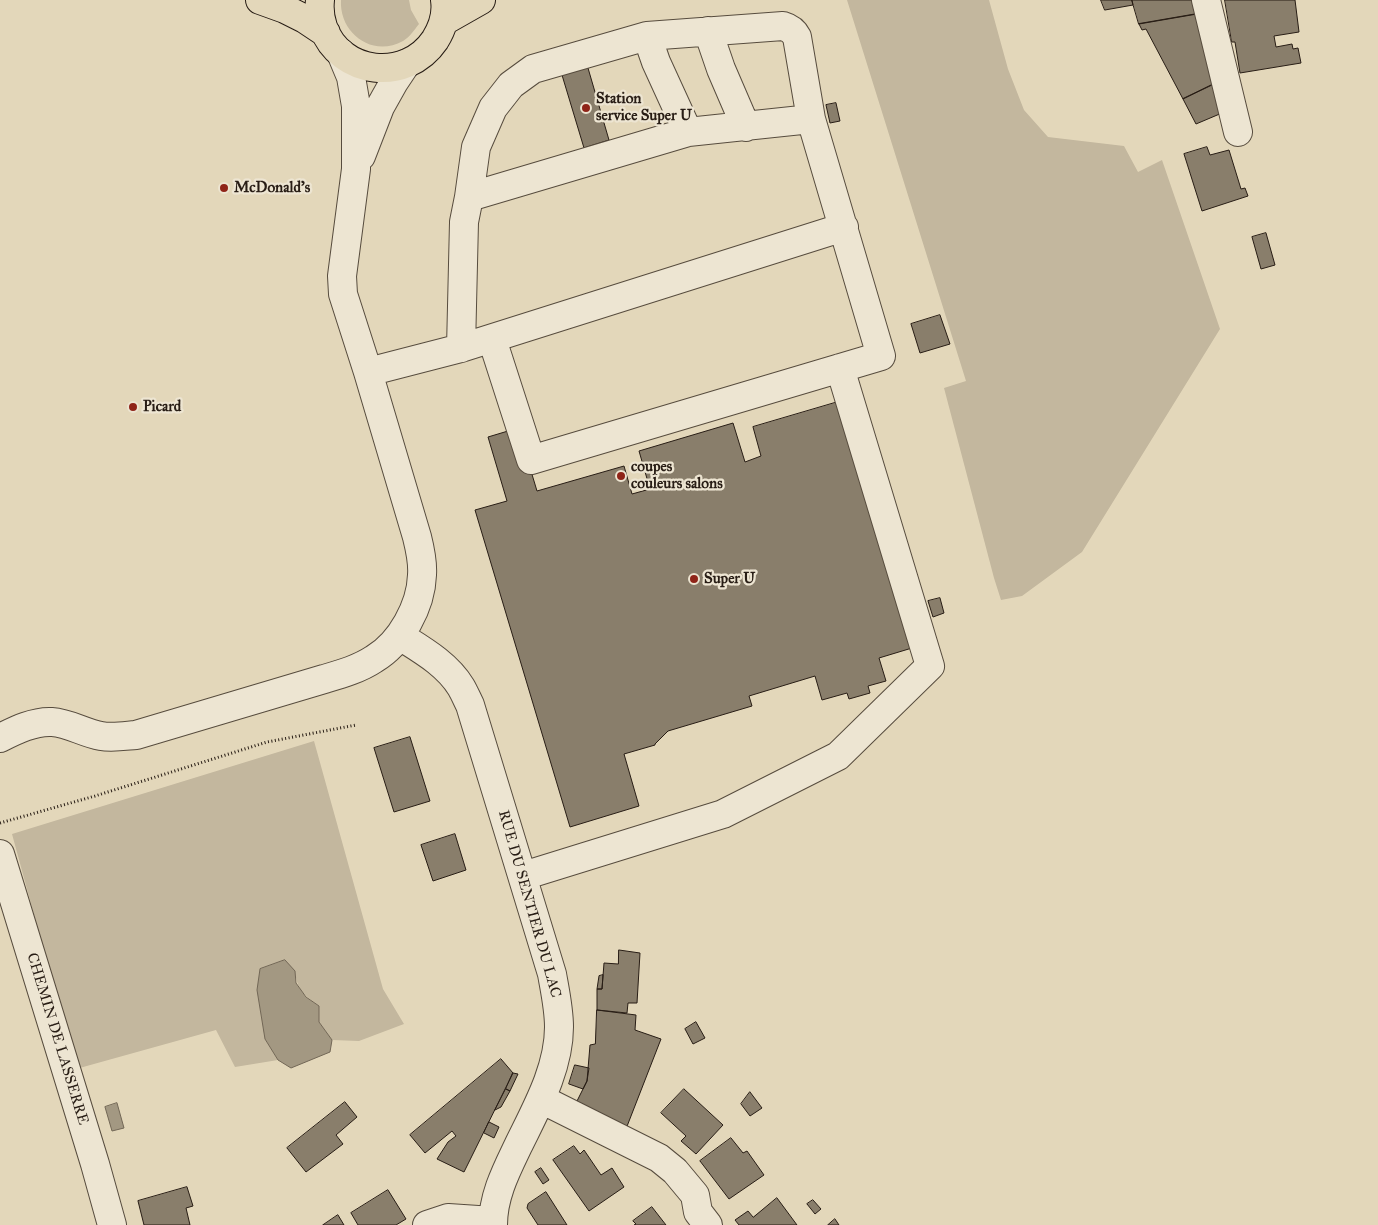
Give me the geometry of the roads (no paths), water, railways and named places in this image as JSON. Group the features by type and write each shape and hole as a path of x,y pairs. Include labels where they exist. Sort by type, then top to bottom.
{"main road":[{"path":"260,0 298,16 356,63 372,68 389,69 419,58 430,47 438,35 444,10 481,0"},
{"path":"320,0 321,19 333,43"}],"street":[{"path":"1206,0 1238,132"},
{"path":"461,348 464,222 476,147 493,108 511,85 533,69 647,36 783,26 794,32 797,37 812,119 882,356 531,460 492,339"},
{"path":"708,32 721,69 746,127"},
{"path":"647,36 656,62 688,132"},
{"path":"0,738 24,726 50,722 66,724 101,736 136,735 324,680 374,660 400,636 412,615 422,576 421,556 417,537 343,294 342,276 356,169 356,106 350,77 333,43"},
{"path":"356,169 380,107 406,64"},
{"path":"469,197 688,132 812,119"},
{"path":"368,372 492,339 844,227"},
{"path":"523,876 723,814 838,756 930,666 840,368"},
{"name":"RUE DU SENTIER DU LAC","path":"400,636 447,670 460,686 470,705 552,974 558,1008 557,1051 550,1076 541,1099 502,1179 496,1198 493,1223"},
{"name":"CHEMIN DE LASSERRE","path":"0,854 112,1225"},
{"path":"541,1099 659,1158 675,1171 695,1196 698,1212 708,1225"},
{"path":"427,1225 448,1218 493,1223"}],"place":[{"name":"Station service Super U","path":"586,108"},
{"name":"McDonald's","path":"224,188"},
{"name":"Picard","path":"133,407"},
{"name":"coupes couleurs salons","path":"621,476"},
{"name":"Super U","path":"694,579"}]}
